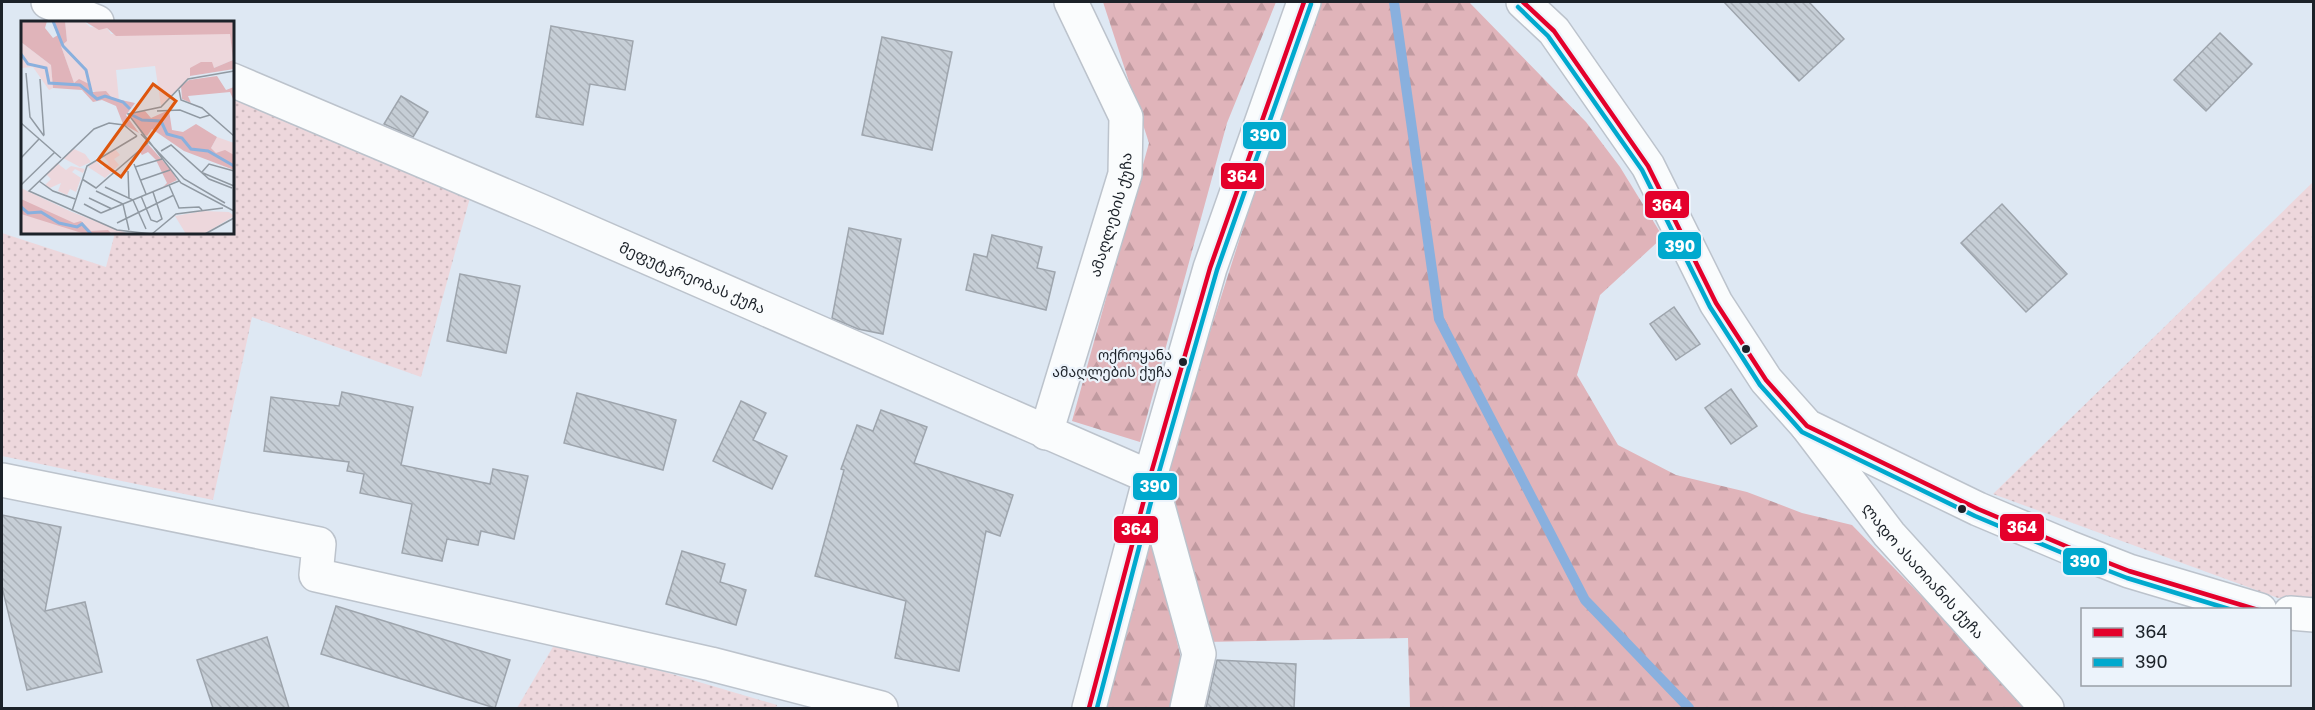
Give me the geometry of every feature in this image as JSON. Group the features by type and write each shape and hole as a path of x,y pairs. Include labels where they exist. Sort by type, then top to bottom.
{"street":[{"path":"48,2 95,21"},
{"name":"ამაღლების ქუჩა","path":"1046,433 1125,174 1126,117 1071,2"},
{"path":"1089,708 1150,477 1210,268 1304,2"},
{"name":"ლადო ასათიანის ქუჩა","path":"1523,2 1554,32 1648,166 1716,303 1766,380 1807,426 1889,534 2047,708"},
{"name":"მეფუტკრეობას ქუჩა","path":"234,81 530,206 1150,477"},
{"path":"1807,426 1978,509 2128,572 2256,608"},
{"path":"1150,477 1199,654 1187,708"},
{"path":"2,480 318,544 316,575 711,664 881,708"},
{"path":"2291,613 2313,615"}],"shaded area":[{"path":"234,95 471,194 421,377 252,317 213,500 2,456 2,233 106,267 115,234 234,234"},
{"path":"2313,182 2313,597 2278,598 1993,494"},
{"path":"557,640 777,705 776,708 517,708"}],"green space":[{"path":"1103,2 1276,2 1227,123 1140,442 1072,421 1149,143"},
{"path":"1315,2 1469,2 1586,122 1620,167 1663,237 1600,295 1577,375 1618,445 1676,475 1747,492 1802,513 1852,525 2031,708 1410,708 1408,638 1203,642 1165,473"},
{"path":"1148,517 1182,663 1172,708 1101,708"}],"building":[{"path":"1724,2 1809,2 1844,39 1799,81"},
{"path":"551,26 633,41 625,90 590,84 583,125 536,117"},
{"path":"2220,33 2252,64 2206,111 2174,80"},
{"path":"882,37 952,52 932,150 862,135"},
{"path":"401,96 428,112 413,137 384,124"},
{"path":"2002,204 2067,274 2026,312 1961,243"},
{"path":"849,228 901,239 883,334 858,329 832,318"},
{"path":"992,235 1042,247 1037,268 1055,272 1046,310 966,290 974,254 987,257"},
{"path":"460,274 520,286 506,353 447,341"},
{"path":"1674,307 1700,344 1676,360 1650,324"},
{"path":"1731,389 1757,426 1731,444 1705,408"},
{"path":"342,392 413,407 401,465 490,484 493,469 528,476 514,539 481,531 478,545 447,539 442,561 402,553 412,504 360,493 364,474 347,471 349,462 264,451 271,397 339,406"},
{"path":"577,393 676,420 663,470 564,443"},
{"path":"741,401 766,413 753,440 787,456 772,489 713,461"},
{"path":"881,410 927,427 914,463 1013,495 1000,536 986,531 959,671 895,658 906,601 815,576 844,470 841,469 857,425 873,431"},
{"path":"2,515 61,527 45,611 85,602 102,672 27,690 2,587"},
{"path":"682,551 725,564 720,582 746,590 736,625 666,604"},
{"path":"336,606 510,660 495,708 321,654"},
{"path":"267,637 289,708 213,708 197,660"},
{"path":"1217,660 1296,664 1294,708 1206,708"}],"waterway":[{"path":"1394,2 1439,319 1585,600 1689,708"}],"transit line":[{"name":"364","path":"1089,708 1150,477 1210,268 1304,2"},
{"name":"364","path":"1523,2 1554,31 1648,166 1716,303 1766,380 1807,426 1978,509 2068,547 2129,571 2251,608"},
{"name":"390","path":"1097,708 1157,479 1217,270 1311,4"},
{"name":"390","path":"1518,7 1548,36 1642,170 1710,307 1760,385 1802,432 1975,516 2065,554 2127,578 2225,608"}],"place":[{"name":"ოქროყანა ამაღლების ქუჩა","path":"1183,362"}]}
